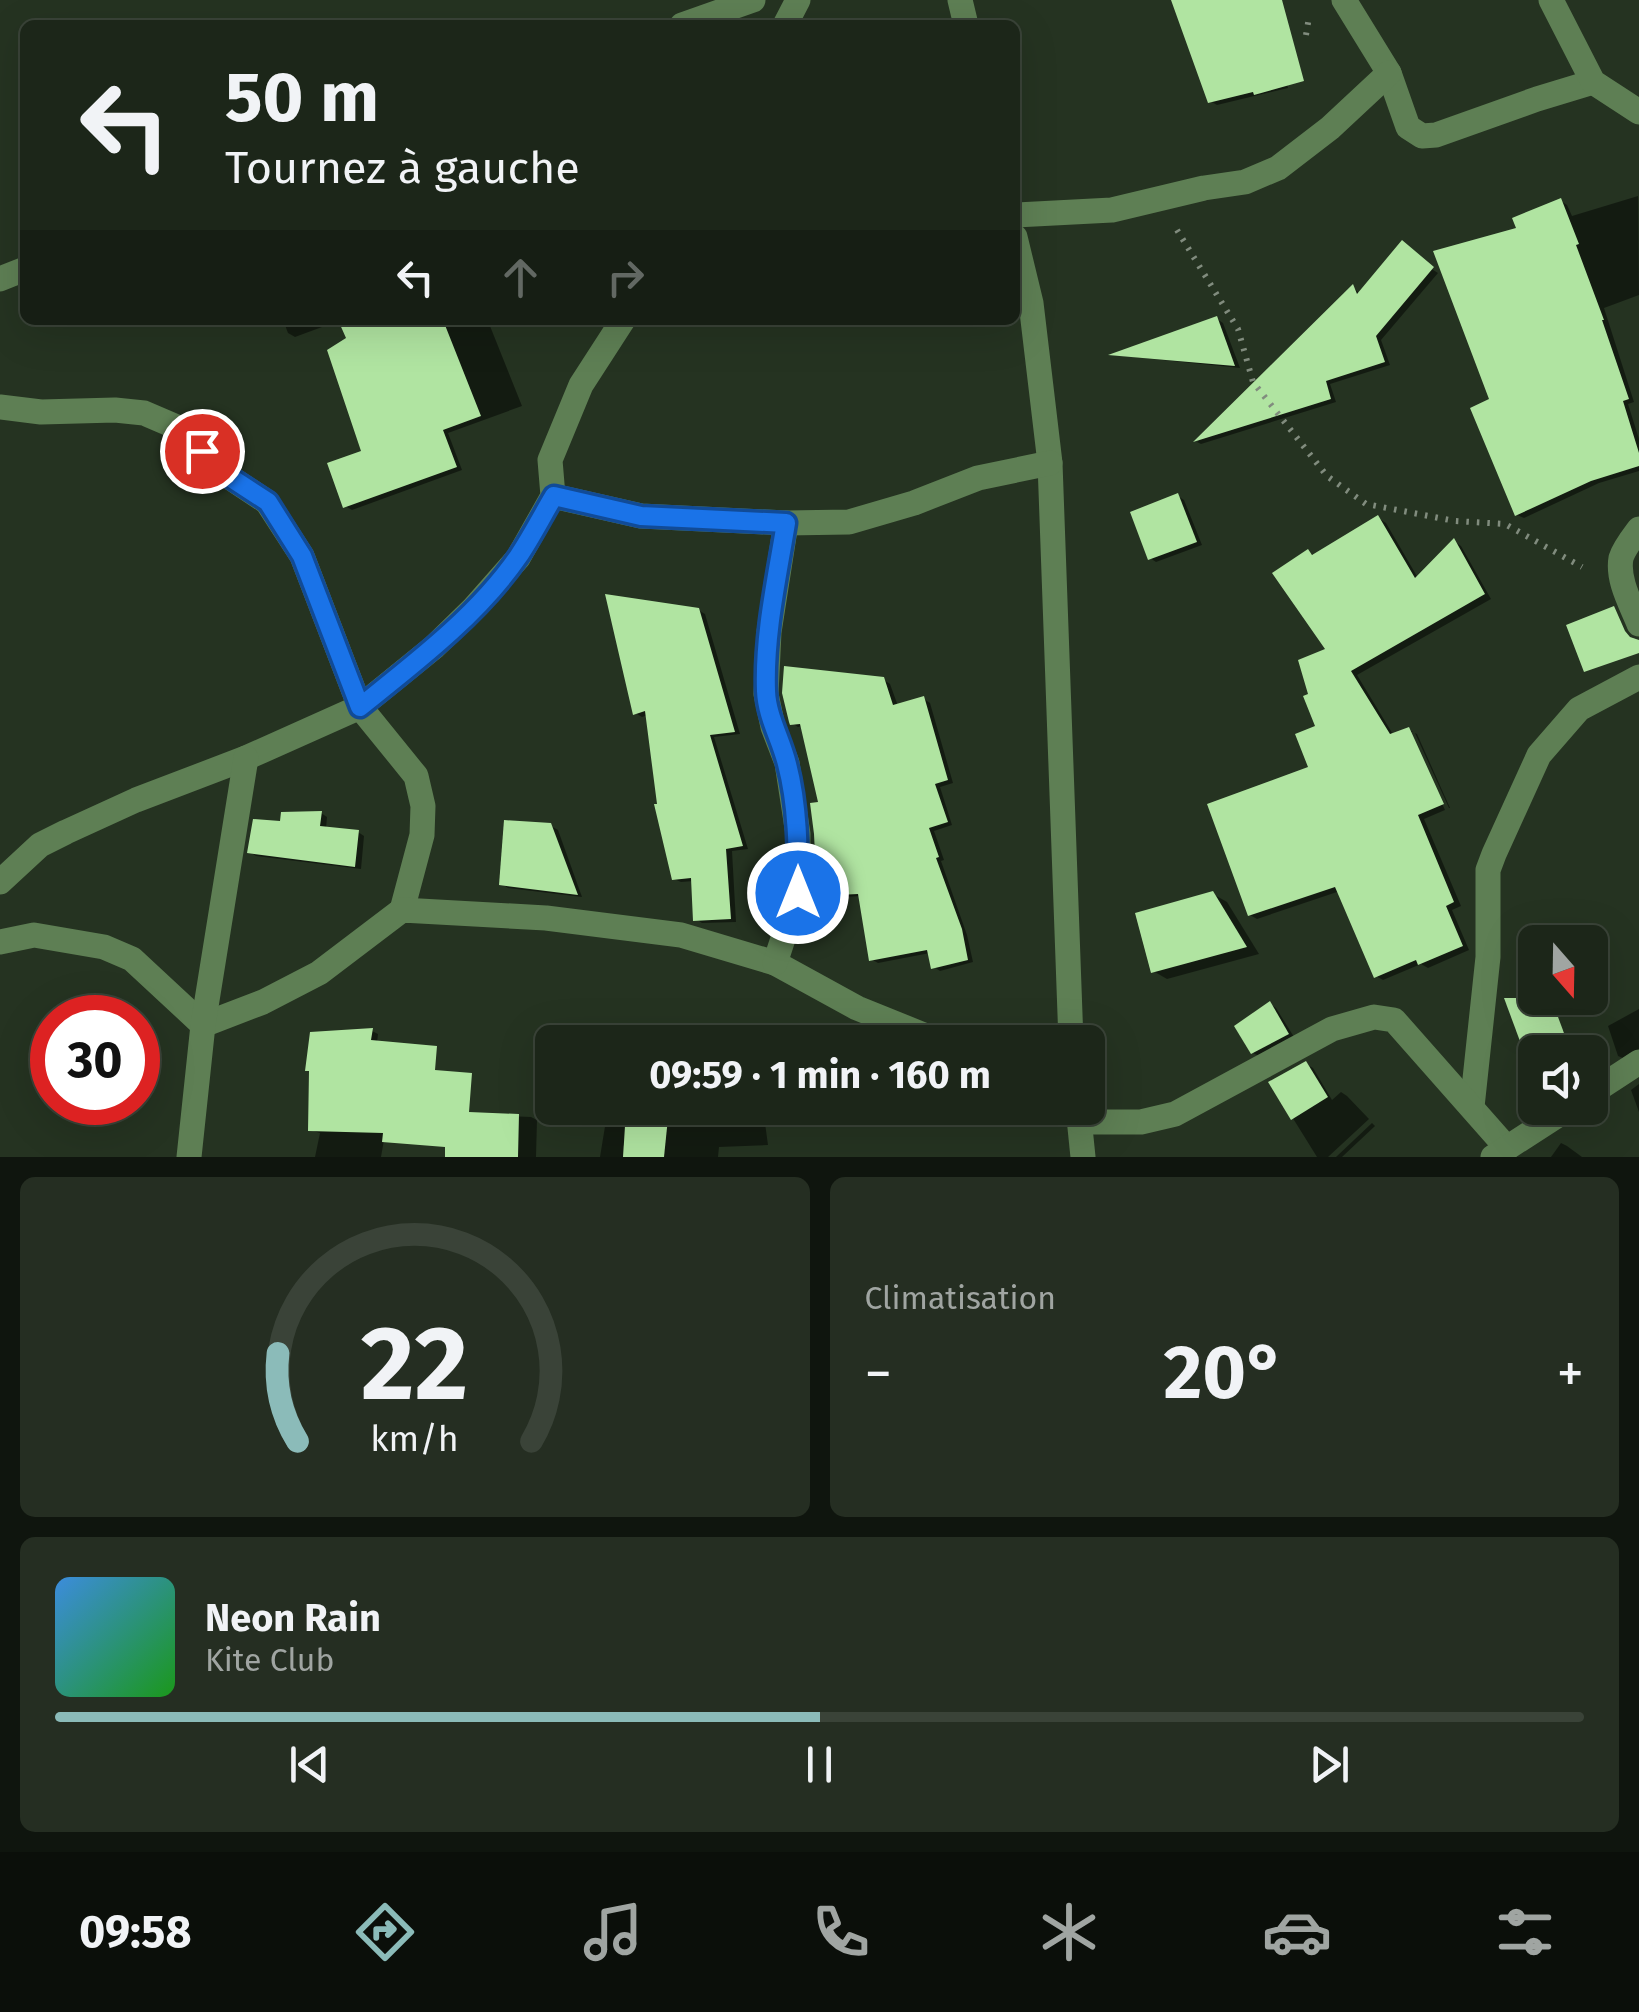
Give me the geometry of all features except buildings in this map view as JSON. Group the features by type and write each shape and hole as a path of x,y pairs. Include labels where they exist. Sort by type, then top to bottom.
{"street":[{"path":"696,20 753,0"},
{"path":"1344,0 1389,73 1408,127 1422,136 1436,135 1593,82"},
{"path":"1551,0 1593,82 1639,112"},
{"path":"1020,216 1112,210 1245,182 1278,168 1330,128 1389,73"},
{"path":"1020,260 1030,303 1050,463 1070,1025"},
{"path":"0,882 40,845 136,800 246,758 360,707 434,647 474,609 518,558 554,496 550,460 582,384 620,325"},
{"path":"0,408 144,413 180,428 225,474 268,502 302,556 360,707 416,776 424,806 422,836 402,910 319,974 263,1002 203,1025"},
{"path":"554,496 641,516 848,522 978,478 1050,463"},
{"path":"776,962 798,893 798,834 787,763 766,694 768,632 786,523"},
{"path":"1639,529 1622,555 1622,579 1639,624"},
{"path":"1472,1107 1488,957 1488,870 1494,854 1539,754 1579,708 1639,677"},
{"path":"195,1153 203,1025 246,758"},
{"path":"402,910 546,918 680,935 776,962 857,1008 900,1025"},
{"path":"0,942 34,934 104,947 132,960 203,1025"},
{"path":"1105,1118 1142,1122 1175,1114 1332,1029 1374,1017 1394,1020 1472,1107 1500,1152 1542,1125"},
{"path":"1608,1082 1639,1062"},
{"path":"1080,1125 1083,1157"}],"path":[{"path":"1158,199 1238,329 1253,382 1327,476 1366,504 1455,521 1505,524 1582,567 1622,579"}],"route":[{"path":"202,451 225,474 268,502 302,556 360,707 474,609 518,558 554,496 641,516 786,523 768,632 766,694 787,763 798,834 798,893"}]}
